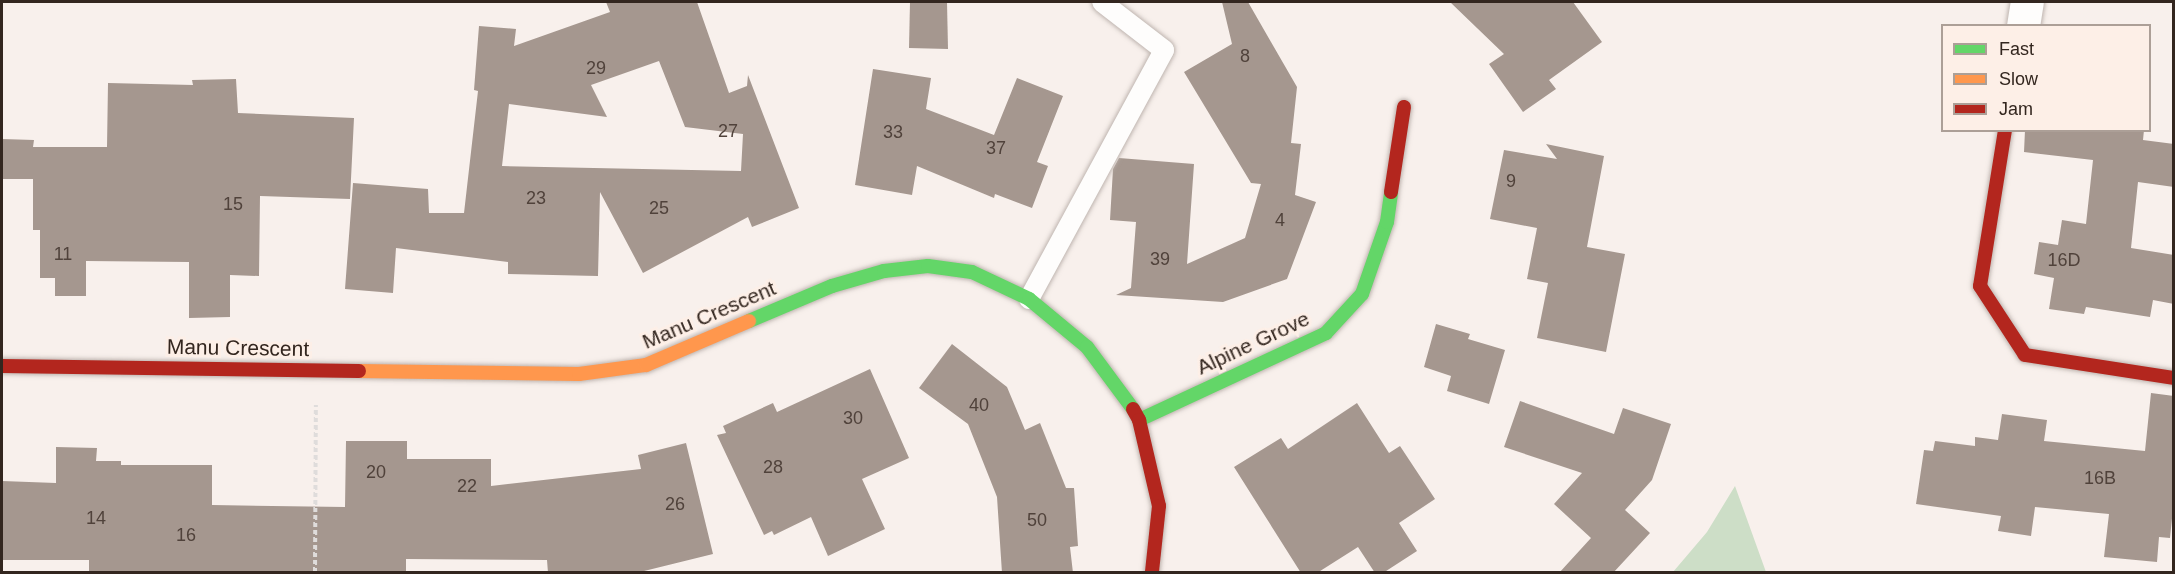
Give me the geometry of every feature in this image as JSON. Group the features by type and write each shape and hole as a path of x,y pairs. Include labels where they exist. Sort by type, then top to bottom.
{"street":[{"path":"2023,24 2026,2"},
{"name":"Alpine Grove","path":"1139,420 1326,333 1362,294 1388,222 1404,107"},
{"path":"2006,132 1980,286 2025,355 2174,378"},
{"name":"Manu Crescent","path":"2,366 579,374 646,365 832,286 884,271 928,266 972,272 1029,299 1088,347 1129,400 1139,420 1159,506 1152,573"}],"lane":[{"path":"1029,299 1164,50 1102,2"}],"path":[{"path":"315,573 316,370"}],"green space":[{"path":"1735,486 1766,572 1673,572 1707,532"}],"building":[{"path":"606,2 697,2 729,93 747,86 748,75 799,208 752,227 748,217 643,273 600,192 598,276 508,274 508,262 396,248 393,293 345,289 353,183 428,189 429,213 464,213 478,91 474,90 479,26 516,29 514,46 610,12","holes":["659,61 685,127 743,134 741,171 502,166 509,104 607,117 591,85"]},
{"path":"910,2 947,2 948,49 909,48"},
{"path":"1222,2 1248,2 1297,87 1291,143 1301,144 1295,195 1316,202 1287,279 1223,302 1116,295 1131,288 1136,222 1110,220 1113,169 1119,158 1194,164 1187,264 1245,238 1261,184 1251,183 1184,72 1232,44"},
{"path":"1450,2 1573,2 1602,42 1549,80 1556,89 1523,112 1489,64 1504,54"},
{"path":"873,69 931,78 926,109 994,135 1017,78 1063,96 1037,162 1048,166 1032,208 995,194 994,198 917,166 912,195 855,185"},
{"path":"236,79 238,113 354,118 350,199 260,196 259,276 230,275 230,317 189,318 189,262 86,261 86,296 55,296 55,278 40,278 40,230 33,230 33,179 2,179 2,139 34,140 33,147 107,147 108,83 193,85 192,80"},
{"path":"2025,132 2144,132 2143,140 2174,144 2174,187 2138,182 2131,248 2174,255 2174,304 2153,300 2150,317 2086,307 2084,314 2049,309 2054,278 2034,274 2039,242 2058,245 2062,220 2086,224 2093,160 2024,152"},
{"path":"1546,144 1604,156 1587,247 1625,254 1606,352 1537,338 1548,283 1527,279 1537,228 1490,219 1504,150 1557,159"},
{"path":"1436,324 1470,334 1468,339 1505,350 1489,404 1447,391 1451,376 1424,367"},
{"path":"952,344 1007,387 1025,430 1040,423 1066,488 1074,488 1078,546 1070,547 1073,573 1002,573 997,497 968,424 919,388"},
{"path":"870,369 909,458 862,479 885,529 828,556 811,517 774,535 772,531 764,535 717,435 726,433 723,426 773,403 777,412"},
{"path":"2151,393 2174,396 2174,499 2170,538 2159,537 2157,562 2104,557 2109,514 2035,507 2031,536 1998,531 2001,516 1916,504 1924,450 1933,451 1935,441 1975,446 1975,437 1998,440 2002,414 2047,420 2044,441 2145,451"},
{"path":"1520,401 1614,434 1623,408 1671,424 1652,480 1625,510 1650,533 1613,573 1559,573 1591,538 1554,504 1582,473 1504,447"},
{"path":"1357,403 1389,453 1400,446 1435,499 1399,523 1417,551 1383,573 1375,573 1358,547 1317,573 1301,573 1234,467 1281,438 1288,449"},
{"path":"346,441 407,441 407,459 491,459 491,486 641,469 638,455 686,443 713,554 636,573 548,573 547,560 406,559 406,573 89,573 89,560 2,560 2,481 56,483 56,447 97,448 96,461 121,461 121,465 212,465 212,505 345,507"}],"traffic: fast":[{"path":"1139,420 1326,333 1362,294 1387,222 1391,192"},
{"path":"749,321 832,286 884,271 928,266 972,272 1029,299 1087,347 1133,409"}],"traffic: slow":[{"path":"359,371 579,374 646,365 749,321"}],"traffic: jam":[{"path":"1391,192 1404,107"},
{"path":"2005,132 1980,286 2025,355 2174,378"},
{"path":"2,366 359,371"},
{"path":"1133,409 1139,420 1159,506 1152,572"}]}
